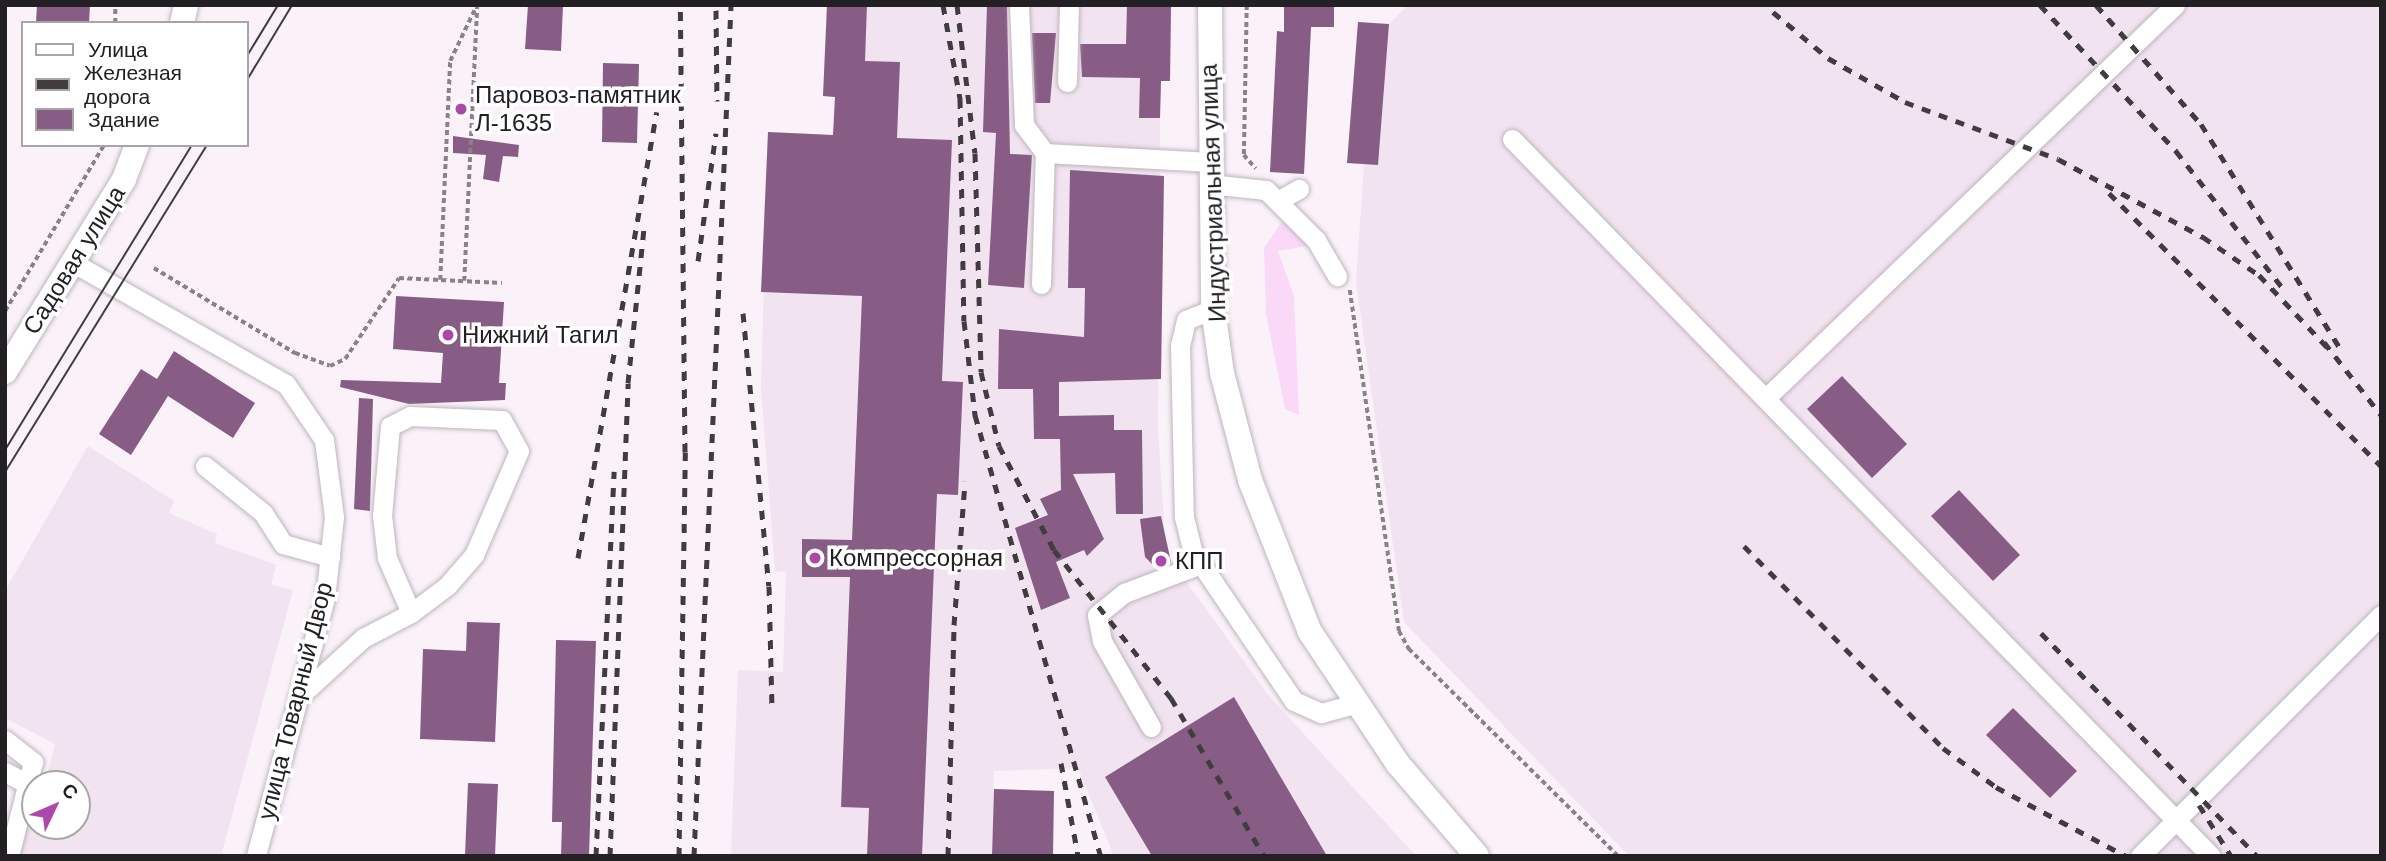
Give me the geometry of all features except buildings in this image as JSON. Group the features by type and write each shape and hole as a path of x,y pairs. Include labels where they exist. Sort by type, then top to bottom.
{"main road":[{"name":"Индустриальная улица","path":"1210,5 1209,173 1213,309 1234,425 1269,535 1310,632 1355,704 1477,856"},
{"name":"Садовая улица","path":"5,372 124,179 136,147"}],"street":[{"path":"1018,5 1024,125 1045,153 1041,284"},
{"path":"1067,82 1069,5"},
{"path":"1768,397 2175,5"},
{"path":"1512,139 1768,397 2211,856"},
{"path":"1045,153 1209,173 1252,184 1280,199 1316,240 1342,277"},
{"path":"1280,199 1299,189"},
{"name":"улица Товарный Двор","path":"72,262 286,384 324,440 334,517 330,557 297,703 256,856"},
{"path":"1213,309 1186,320 1180,345 1184,517 1199,565 1293,701 1321,713 1355,704"},
{"path":"297,703 330,663 411,613 474,555 504,497 519,451 502,420 410,416 390,426 385,537 411,613"},
{"path":"205,466 263,513 283,544 330,557"},
{"path":"1151,727 1102,640 1097,615 1124,593 1199,565"},
{"path":"2140,856 2381,615"},
{"path":"5,740 32,758 28,770"},
{"path":"5,772 21,780"},
{"path":"9,856 21,817"}],"path":[{"path":"440,280 450,61 477,5"},
{"path":"464,281 477,5"},
{"path":"1247,5 1244,155 1280,199"},
{"path":"5,310 103,147"},
{"path":"153,268 295,353 330,366 345,359 399,278 502,283"},
{"path":"1342,277 1399,631 1409,649 1618,856"}],"shaded area":[{"path":"827,5 1171,5 1170,81 1161,81 1160,118 1158,430 1166,554 1270,697 1416,856 1114,856 1078,768 994,771 992,856 731,856 738,670 783,672 786,572 775,571 761,389 768,132 833,135 835,97 823,96"},
{"path":"1408,5 2381,5 2381,856 1629,856 1404,622 1356,282 1364,164 1378,165 1389,24"},
{"path":"1283,220 1308,246 1278,251 1294,296 1299,415 1285,409 1266,314 1264,248"},
{"path":"88,446 174,501 169,513 217,534 215,543 276,565 271,585 293,590 221,856 15,856 22,840 91,840 91,770 48,770 55,744 5,718 5,591"}],"tram line":[{"path":"248,54 278,5"},
{"path":"248,78 292,5"},
{"path":"5,450 191,147"},
{"path":"5,472 206,147"}],"railway":[{"path":"679,856 685,452 680,5"},
{"path":"694,856 731,5"},
{"path":"943,5 960,99 964,321 975,415 1101,856"},
{"path":"957,5 975,153 981,372 999,446 1054,550 1171,698 1264,856"},
{"path":"2040,5 2176,151 2282,287"},
{"path":"2096,5 2201,124 2341,350"},
{"path":"716,10 717,101"},
{"path":"1773,12 1828,58 1905,102 2058,159 2203,237 2259,275 2328,348"},
{"path":"578,558 657,112"},
{"path":"698,261 716,133"},
{"path":"2109,193 2381,466"},
{"path":"610,856 628,383 644,228"},
{"path":"743,313 769,586 772,711"},
{"path":"2324,342 2381,415"},
{"path":"596,856 614,471"},
{"path":"948,856 954,625 965,481"},
{"path":"1744,546 1943,748 1996,787 2126,856"},
{"path":"2041,633 2257,856"},
{"path":"1061,763 1078,856"},
{"path":"2199,805 2231,856"}],"place":[{"name":"Паровоз-памятник Л-1635","path":"461,109"},
{"name":"Нижний Тагил","path":"448,335"},
{"name":"Компрессорная","path":"815,558"},
{"name":"КПП","path":"1161,561"}]}
